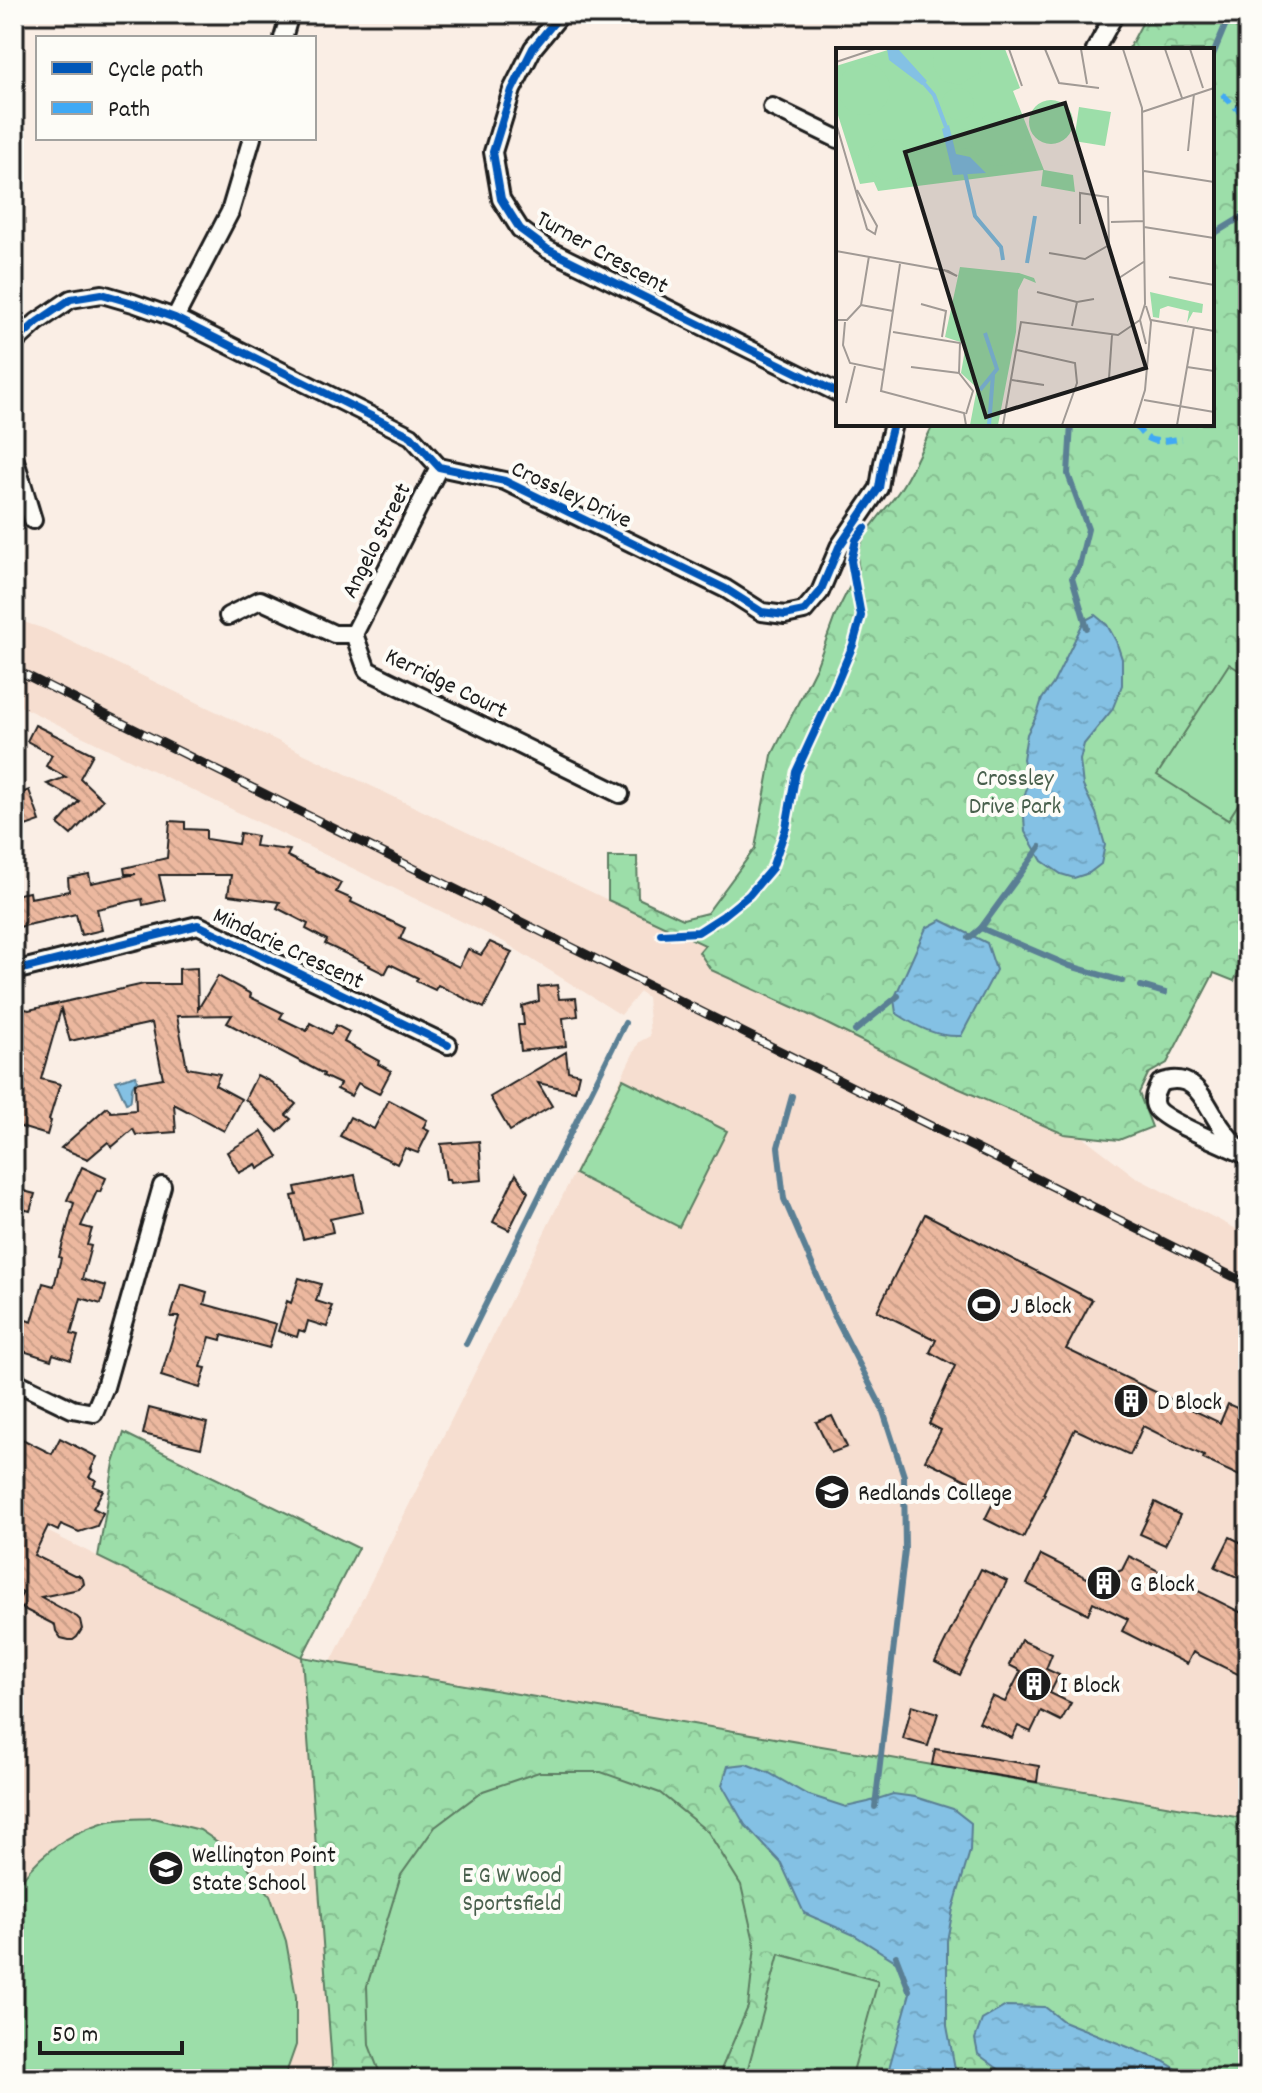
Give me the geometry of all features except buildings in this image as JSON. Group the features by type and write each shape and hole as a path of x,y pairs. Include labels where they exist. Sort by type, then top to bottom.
{"street":[{"path":"284,36 290,14"},
{"name":"Turner Crescent","path":"561,14 533,48 512,90 493,152 501,199 520,229 547,249 836,392"},
{"path":"1096,48 1115,14"},
{"path":"772,107 836,138"},
{"path":"175,318 230,212 251,140"},
{"path":"14,343 37,322 71,299 102,294 133,303 175,318 411,436 439,467"},
{"name":"Crossley Drive","path":"439,467 505,481 726,589 762,612 785,615 804,611 820,592 839,547 879,488 892,426"},
{"path":"14,457 33,520"},
{"name":"Angelo Street","path":"354,634 439,467"},
{"path":"228,616 260,600 334,634 354,634"},
{"name":"Kerridge Court","path":"354,634 367,670 620,794"},
{"name":"Mindarie Crescent","path":"14,971 198,925 448,1045"},
{"path":"1177,1080 1199,1091 1221,1128 1246,1155 1162,1114 1155,1107 1154,1099 1160,1083 1177,1080"},
{"path":"14,1381 72,1409 94,1413 105,1387 162,1186"}],"shaded area":[{"name":"Redlands College","path":"14,619 45,629 840,1009 1074,1130 1137,1178 1248,1235 1248,1819 331,1662 639,1042 650,1036 647,997 640,992 621,1015 504,942 14,703"},
{"name":"Wellington Point State School","path":"14,1515 302,1657 333,2079 14,2079"}],"green space":[{"name":"Crossley Drive Park","path":"1147,14 1248,14 1248,952 1234,981 1214,973 1167,1063 1148,1074 1139,1093 1152,1127 1119,1140 1064,1134 946,1083 711,970 699,952 705,945 608,900 608,857 637,857 638,898 683,919 707,913 755,848 772,755 817,665 835,616 859,568 858,558 864,537 904,484 932,426 1214,426 1214,48 1129,48"},
{"path":"1229,664 1248,676 1248,789 1228,820 1157,775"},
{"path":"623,1079 727,1131 679,1227 575,1174"},
{"path":"124,1433 358,1548 302,1657 98,1557 114,1463"},
{"name":"E G W Wood Sportsfield","path":"302,1657 1248,1819 1248,2079 333,2079"},
{"path":"539,1772 601,1772 660,1793 708,1832 741,1885 755,1946 748,2007 717,2079 382,2079 369,2045 367,1986 401,1875 435,1827 483,1791"},
{"path":"153,1818 200,1830 240,1857 270,1895 286,1941 296,1997 296,2045 284,2079 17,2079 14,2074 14,1892 40,1858 75,1834 108,1821"},
{"path":"779,1954 878,1981 851,2079 745,2079"}],"water":[{"path":"1095,615 1107,625 1116,641 1122,659 1122,685 1112,710 1084,744 1080,760 1083,786 1096,813 1105,845 1101,864 1089,873 1074,878 1061,874 1042,861 1025,832 1023,800 1029,782 1023,759 1027,734 1042,699 1053,684 1084,621"},
{"path":"941,920 987,943 996,970 961,1036 927,1030 896,1013 894,999 926,928"},
{"path":"136,1075 130,1102 126,1103 116,1081"},
{"path":"746,1764 806,1794 846,1807 893,1794 915,1797 953,1809 971,1823 970,1851 947,1941 947,2026 957,2079 886,2079 910,1993 900,1964 854,1935 804,1913 781,1863 745,1825 722,1785 728,1766"},
{"path":"1006,2006 1045,2007 1063,2021 1163,2061 1183,2073 1185,2079 1086,2079 1001,2071 978,2054 975,2039 982,2020"}],"waterway":[{"path":"1214,52 1230,14"},
{"path":"1214,234 1248,213"},
{"path":"1071,426 1068,474 1088,529 1079,566 1072,578 1087,628"},
{"path":"969,938 981,928 1040,847"},
{"path":"981,928 1070,966 1122,981"},
{"path":"1141,986 1165,993"},
{"path":"855,1031 898,996"},
{"path":"466,1344 625,1023"},
{"path":"792,1096 778,1147 784,1199 833,1313 882,1408 904,1476 905,1550 875,1807"},
{"path":"896,1956 909,1990"}],"railway":[{"path":"14,669 1248,1284"}],"marked path":[{"path":"1222,94 1248,119"},
{"path":"1136,426 1150,440 1182,439"}],"cycle path":[{"path":"561,14 533,48 512,90 493,152 501,199 520,229 547,249 836,392"},
{"path":"14,343 37,322 71,299 102,294 133,303 175,318 411,436 439,467 505,481 726,589 762,612 785,615 804,611 820,592 839,547 879,488 892,426"},
{"path":"661,934 698,932 749,895 772,868 786,828 796,772 853,645 861,616 851,561 856,540 865,528"},
{"path":"14,971 198,925 448,1045"}],"place":[{"name":"J Block","path":"984,1305"},
{"name":"D Block","path":"1131,1401"},
{"name":"Redlands College","path":"832,1492"},
{"name":"G Block","path":"1104,1583"},
{"name":"I Block","path":"1034,1684"},
{"name":"Wellington Point State School","path":"166,1868"}]}
